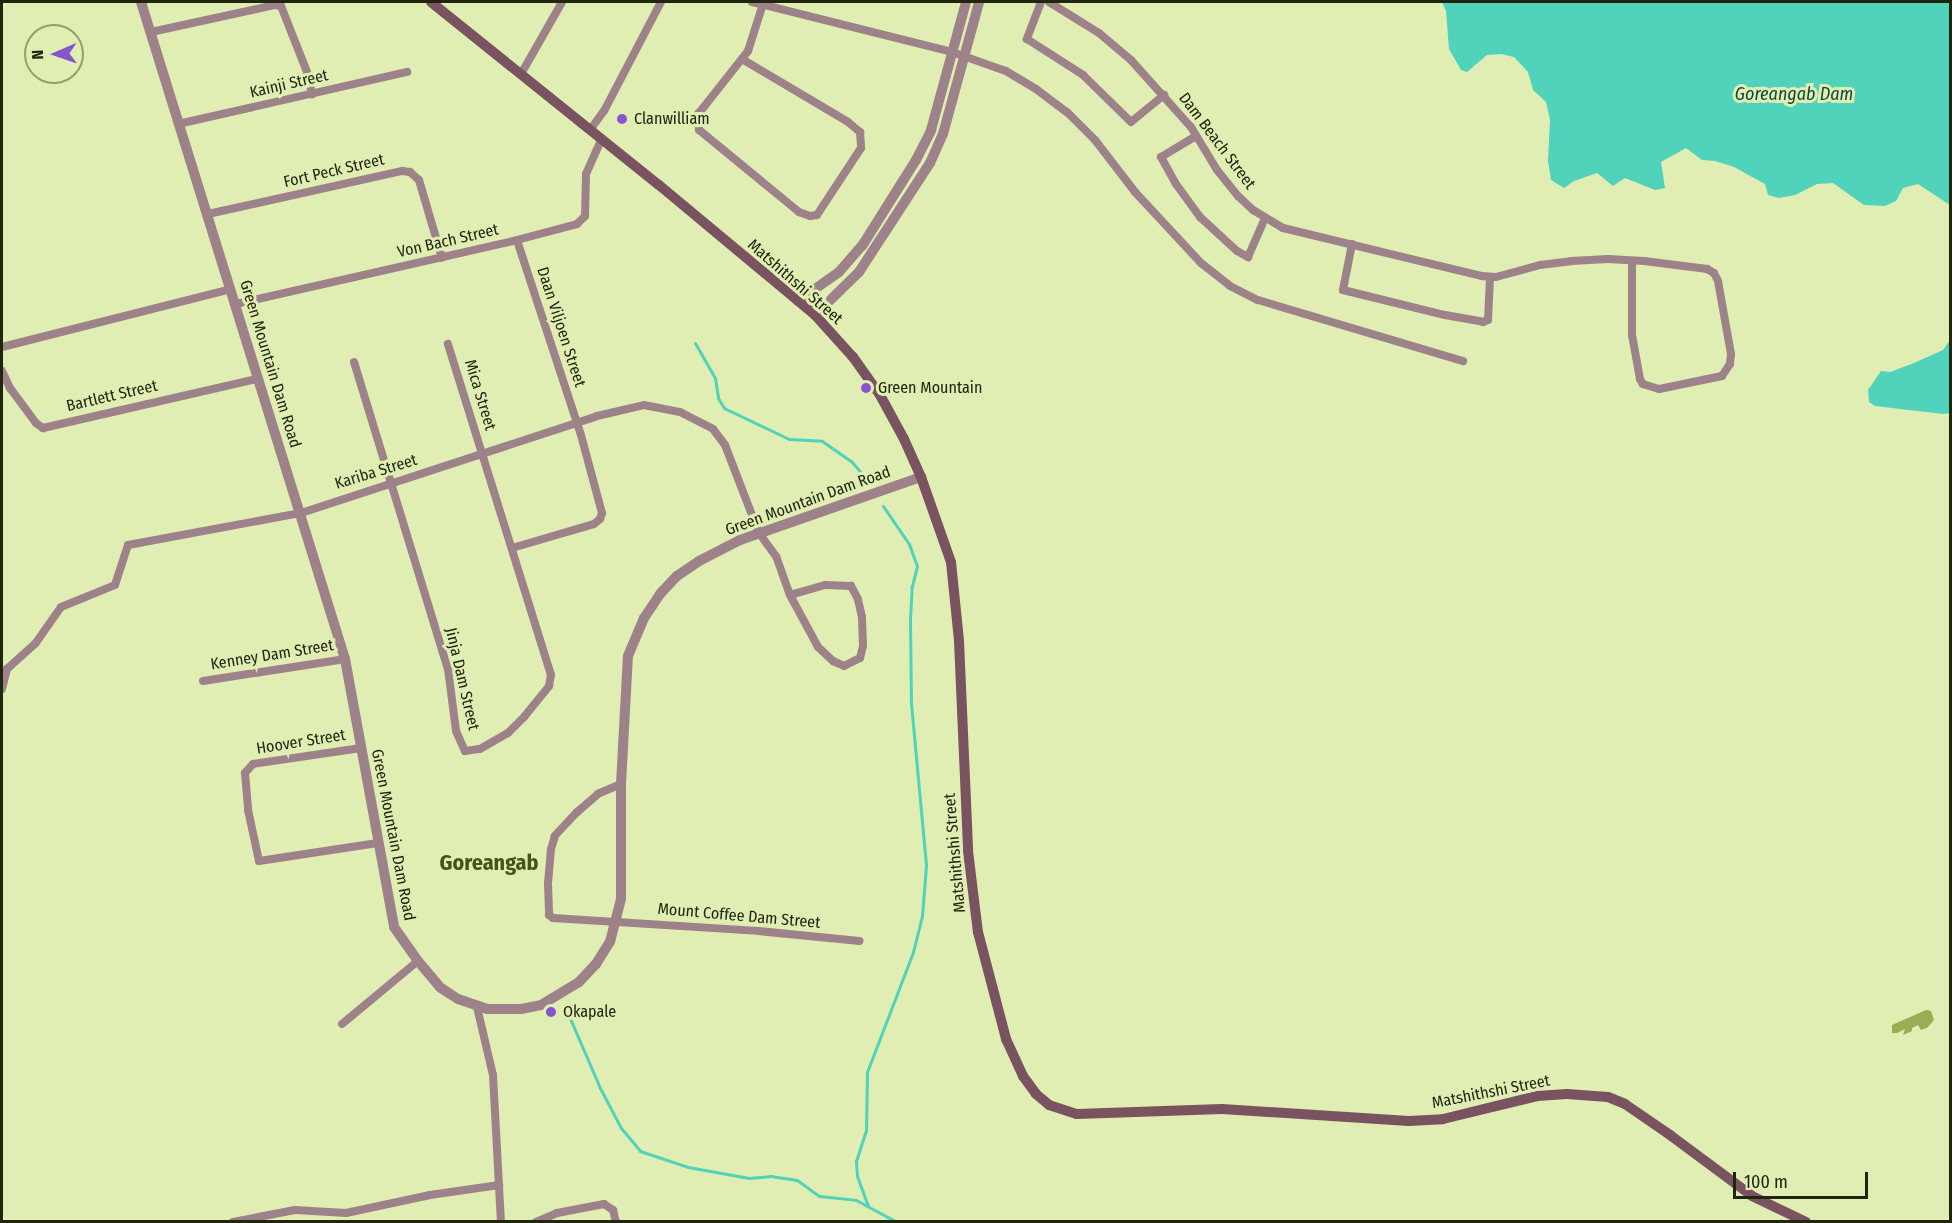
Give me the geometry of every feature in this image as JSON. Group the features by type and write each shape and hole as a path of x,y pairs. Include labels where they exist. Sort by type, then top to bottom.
{"main road":[{"name":"Matshithshi Street","path":"431,2 815,315 853,357 875,386 904,439 921,477 945,545 953,579 959,641 968,851 978,932 1006,1039 1029,1086 1049,1106 1077,1114 1222,1108 1409,1121 1443,1119 1537,1096 1567,1094 1608,1097 1625,1104 1752,1196 1806,1221"}],"street":[{"name":"Green Mountain Dam Road","path":"141,2 345,658 394,927 418,961 441,987 477,1007 521,1009 541,1005 561,995 579,982 596,964 610,942 621,898 621,784 628,656 644,618 676,576 716,550 921,477"},
{"path":"521,74 562,2"},
{"path":"590,130 604,111 662,2"},
{"path":"752,2 951,52 1006,71 1067,112 1095,140 1135,192 1201,263 1230,286 1258,300 1463,362"},
{"path":"798,301 839,272 862,246 916,160 931,130 966,2"},
{"path":"815,315 859,272 930,163 943,134 979,2"},
{"path":"1041,2 1027,39 1083,75 1131,122 1164,95"},
{"name":"Dam Beach Street","path":"1049,2 1099,33 1131,60 1164,95 1196,136 1216,170 1238,196 1265,218 1283,228 1490,277"},
{"path":"742,59 848,122 860,132 861,148 817,215 810,216 799,212 699,130 698,114 742,59 753,40 762,4"},
{"path":"151,32 275,5 281,6 307,72 312,94"},
{"name":"Kainji Street","path":"178,123 407,72"},
{"path":"1196,136 1161,157 1176,184 1200,217 1236,251 1248,257 1265,218"},
{"name":"Von Bach Street","path":"236,304 442,258 577,224 585,216 586,174 601,140"},
{"name":"Fort Peck Street","path":"208,214 402,171 411,171 419,180 442,258"},
{"name":"Daan Viljoen Street","path":"512,548 594,524 600,519 602,513 576,422 517,240"},
{"path":"1352,244 1344,290 1483,322 1488,320 1490,277 1571,261 1632,261 1695,267 1714,273 1721,293 1731,354 1730,364 1722,376 1659,389 1643,384 1640,379 1632,335 1632,261"},
{"path":"2,347 231,289"},
{"name":"Mica Street","path":"448,344 482,455"},
{"path":"354,362 393,481"},
{"name":"Bartlett Street","path":"2,371 17,397 36,423 43,428 257,379"},
{"name":"Kariba Street","path":"2,689 7,669 34,644 61,606 115,585 128,545 301,513 576,422 644,405 666,408 698,419 713,429 725,445 759,533 776,556 790,596 818,647 833,661 844,666 860,658 863,646 862,617 858,599 851,586 825,585 790,596"},
{"name":"Jinja Dam Street","path":"393,481 448,669 456,731 465,751 480,749 508,733 549,686 548,662 482,455"},
{"name":"Kenney Dam Street","path":"203,681 345,658"},
{"name":"Hoover Street","path":"361,748 252,765 245,773 248,810 260,861 378,843"},
{"name":"Mount Coffee Dam Street","path":"621,784 598,794 555,836 551,849 548,883 549,915 553,918 860,941"},
{"path":"342,1024 418,961"},
{"path":"477,1007 493,1075 501,1221"},
{"path":"233,1221 295,1210 346,1213 439,1194 499,1185"},
{"path":"536,1221 557,1213 604,1204 613,1210 616,1221"}],"green space":[{"path":"1926,1010 1931,1011 1934,1020 1927,1028 1921,1030 1918,1025 1903,1035 1905,1029 1892,1033 1892,1025"}],"water":[{"name":"Goreangab Dam","path":"1442,2 1950,2 1950,205 1918,184 1903,188 1896,201 1885,206 1864,205 1833,183 1817,184 1795,195 1779,198 1768,195 1765,184 1734,167 1715,161 1702,160 1686,148 1661,162 1665,188 1655,190 1625,178 1613,186 1597,173 1574,181 1564,188 1551,180 1548,161 1550,120 1546,102 1533,90 1528,72 1514,57 1501,54 1487,55 1467,72 1461,70 1449,49 1446,11"},
{"path":"1950,340 1950,413 1875,406 1869,402 1868,390 1881,371 1890,372 1943,350"}],"waterway":[{"path":"695,343 715,378 718,398 724,408 789,439 822,441 851,461 870,483"},
{"path":"868,1206 857,1176 856,1161 866,1131 867,1072 913,952 922,916 926,865 911,704 910,619 912,586 917,566 909,544 883,506"},
{"path":"566,1009 600,1088 621,1128 640,1151 688,1167 749,1178 771,1176 797,1180 819,1196 856,1200 897,1222"}],"place":[{"name":"Clanwilliam","path":"622,119"},
{"name":"Green Mountain","path":"866,388"},
{"name":"Okapale","path":"551,1012"}],"district":[{"name":"Goreangab","path":"489,863"}]}
